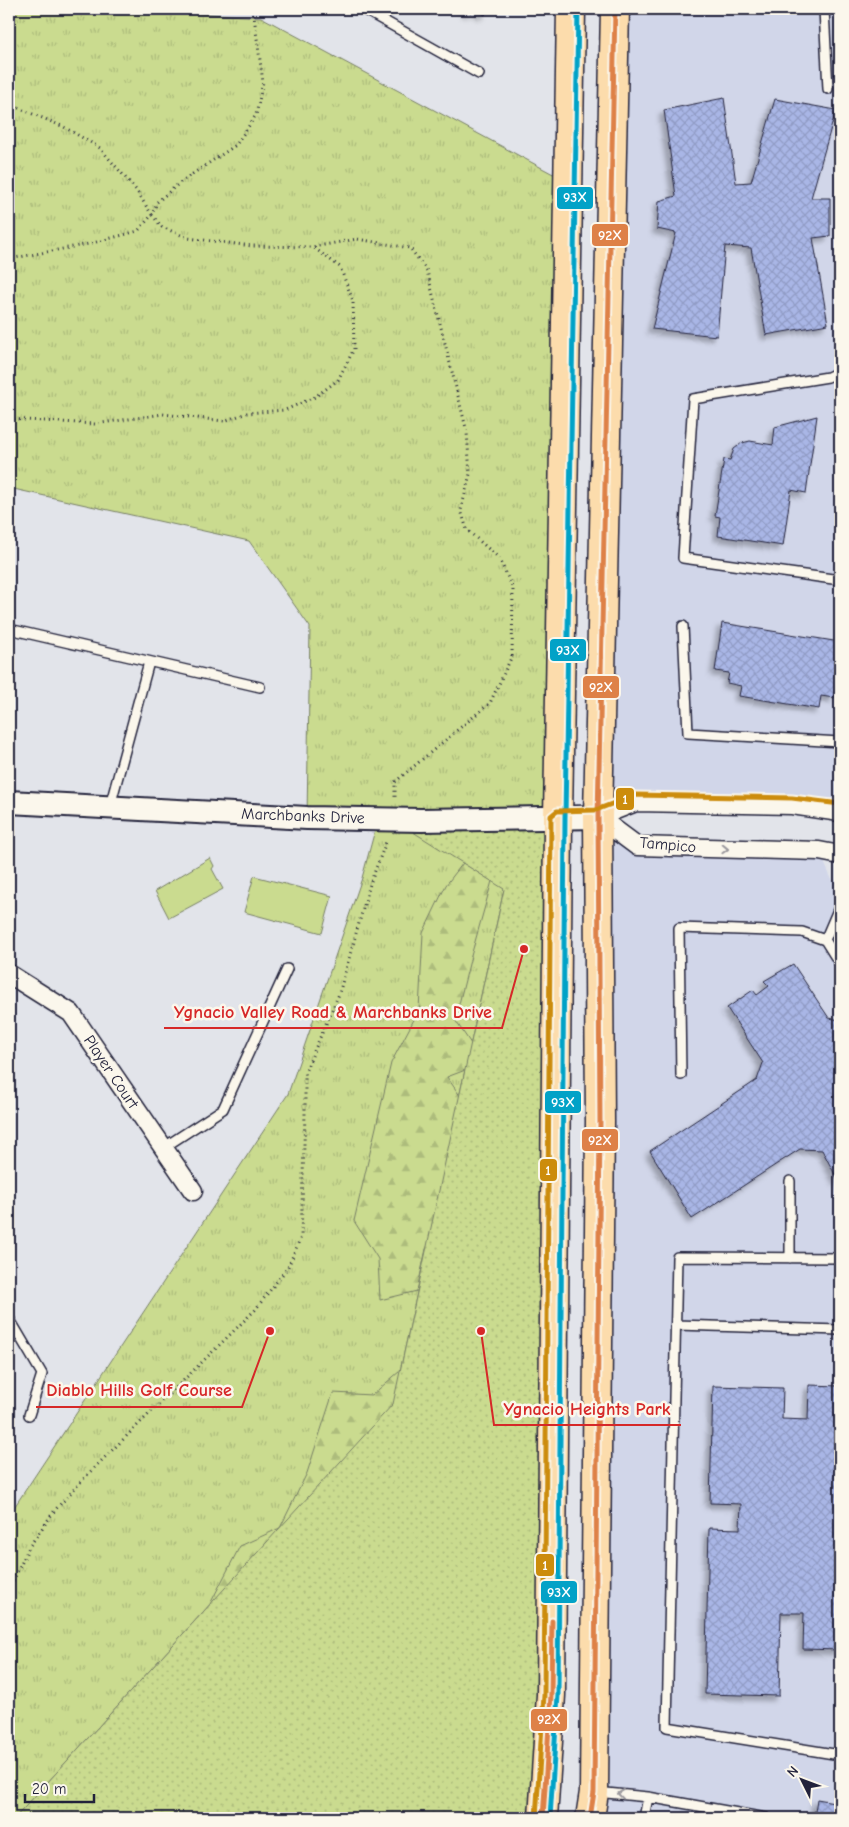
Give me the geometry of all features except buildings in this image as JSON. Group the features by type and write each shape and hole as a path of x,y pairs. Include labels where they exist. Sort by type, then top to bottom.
{"highway":[{"path":"543,1818 551,1695 558,818 571,9"},
{"path":"590,1818 594,1792 600,1130 598,817 614,9"}],"street":[{"name":"Marchbanks Drive","path":"9,802 307,818 394,820 598,817"},
{"path":"598,817 636,802 792,806 840,812"},
{"name":"Tampico","path":"598,817 637,846 819,851 840,855"},
{"name":"Player Court","path":"9,974 71,1013 193,1191"}],"lane":[{"path":"363,9 479,74"},
{"path":"824,9 828,89"},
{"path":"840,370 828,377 693,399 683,558 840,580"},
{"path":"683,626 688,733 840,742"},
{"path":"9,629 260,688"},
{"path":"110,806 149,662"},
{"path":"825,940 840,905"},
{"path":"681,1075 679,928 802,932 825,940 840,964"},
{"path":"163,1148 223,1109 287,969"},
{"path":"790,1181 790,1258"},
{"path":"840,1258 677,1257 667,1727 840,1755"},
{"path":"9,1318 42,1374 29,1415"},
{"path":"676,1325 840,1330"},
{"path":"594,1792 648,1797 766,1818"},
{"path":"644,1818 648,1797"}],"path":[{"path":"9,259 89,244 138,231 152,215 157,202 182,181 236,145 256,114 263,82 253,9"},
{"path":"9,104 64,126 100,148 136,190 162,227 188,238 252,246 313,247 357,239 410,248 427,271 467,432 470,474 461,510 467,530 499,558 513,589 512,656 490,703 394,782 394,820 370,884 339,994 305,1072 301,1237 288,1267 255,1310 89,1473 55,1510 29,1548 9,1590"},
{"path":"9,419 95,424 163,414 224,421 246,413 285,410 315,398 338,380 354,349 353,301 340,267 313,247"}],"shaded area":[{"path":"615,9 840,9 840,812 792,805 636,802 599,817 637,846 819,851 832,880 840,881 840,1818 590,1818 594,1792 600,1121 598,817"}],"green space":[{"path":"9,9 122,9 261,17 568,182 558,818 504,889 393,1404 15,1818 9,1818 9,1515 288,1094 362,878 378,819 307,818 310,627 249,541 9,488"},
{"path":"558,818 543,1818 15,1818 393,1404 504,889 394,820"},
{"path":"210,858 214,866 212,869 223,889 169,918 155,891"},
{"path":"463,863 492,881 455,1020 484,1063 447,1077 486,1133 426,1249 417,1291 380,1300 378,1259 354,1221 391,1063 419,1010 423,933 446,885"},
{"path":"254,876 332,896 322,933 244,912"},
{"path":"400,1371 412,1415 209,1606 240,1546 280,1528 307,1473 333,1393 372,1395"}],"transit line":[{"name":"93X","path":"550,1818 558,1695 565,818 578,9"},
{"name":"92X","path":"590,1818 594,1792 600,1121 598,817 615,9"},
{"name":"1","path":"536,1818 544,1695 551,816 557,811 596,810 635,795 792,798 840,804"},
{"name":"92X","path":"543,1818 551,1695 552,1621"}],"place":[{"name":"Ygnacio Valley Road & Marchbanks Drive","path":"524,949"},
{"name":"Diablo Hills Golf Course","path":"270,1331"},
{"name":"Ygnacio Heights Park","path":"481,1331"}]}
